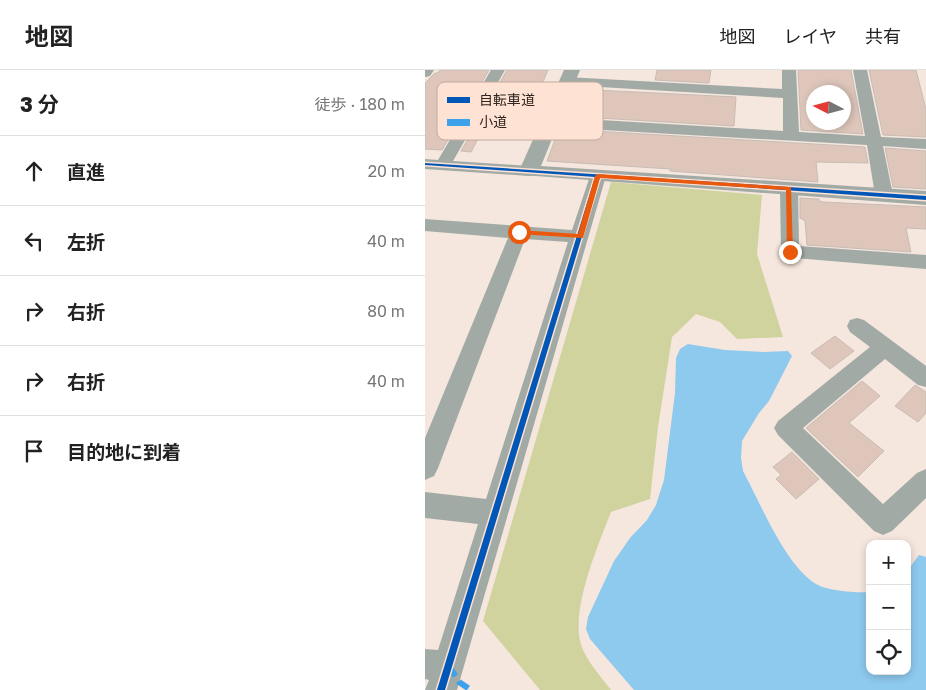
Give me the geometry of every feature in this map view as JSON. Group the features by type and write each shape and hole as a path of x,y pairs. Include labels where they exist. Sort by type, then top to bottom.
{"street":[{"path":"491,82 498,70"},
{"path":"789,70 791,136"},
{"path":"860,70 883,195"},
{"path":"570,76 790,94"},
{"path":"603,125 926,144"},
{"path":"443,166 458,140"},
{"path":"529,171 542,140"},
{"path":"425,164 926,198"},
{"path":"438,673 496,513 598,176"},
{"path":"789,189 790,252 917,261 926,273"},
{"path":"425,225 580,237"},
{"path":"425,468 519,232"},
{"path":"857,326 926,378"},
{"path":"885,347 786,428 883,522 926,481"},
{"path":"425,506 496,513"}],"green space":[{"path":"611,182 762,195 757,254 783,337 737,339 720,322 696,314 672,337 658,427 650,499 611,512 592,562 581,602 579,638 584,652 593,667 611,690 540,690 483,621"}],"water":[{"path":"688,344 725,350 788,351 792,356 769,401 759,413 742,441 741,458 743,471 784,549 805,575 816,584 834,590 866,592 866,675 911,675 911,566 919,555 926,557 926,690 634,690 590,639 586,629 588,617 614,561 630,538 647,520 656,505 664,480 675,393 676,358 680,349"}],"building":[{"path":"440,70 489,70 482,82 437,82 437,140 448,140 442,150 425,149 425,83 435,73 438,73"},
{"path":"507,70 548,70 543,82 500,82"},
{"path":"657,70 711,70 709,83 655,80"},
{"path":"798,70 851,70 863,134 801,130"},
{"path":"869,70 916,70 926,109 926,137 883,135"},
{"path":"603,90 736,97 734,126 603,118"},
{"path":"603,132 865,147 868,163 816,162 818,182 670,171 671,169 547,161 555,140 603,140"},
{"path":"467,140 477,140 471,152 461,151"},
{"path":"885,148 926,151 926,189 893,187"},
{"path":"800,198 819,199 819,201 823,202 926,207 926,229 906,228 911,252 807,245 805,221 800,218"},
{"path":"835,336 854,351 830,369 811,353"},
{"path":"862,381 880,396 849,423 884,451 858,477 806,428"},
{"path":"915,385 926,392 926,413 918,422 895,406"},
{"path":"792,452 819,479 796,499 776,479 781,475 773,467"}],"marked path":[{"path":"449,666 459,682 471,690"}],"cycle path":[{"path":"425,164 926,198"},
{"path":"441,690 598,176"}],"route":[{"path":"519,232 580,237 598,176 789,189 790,252"}]}
